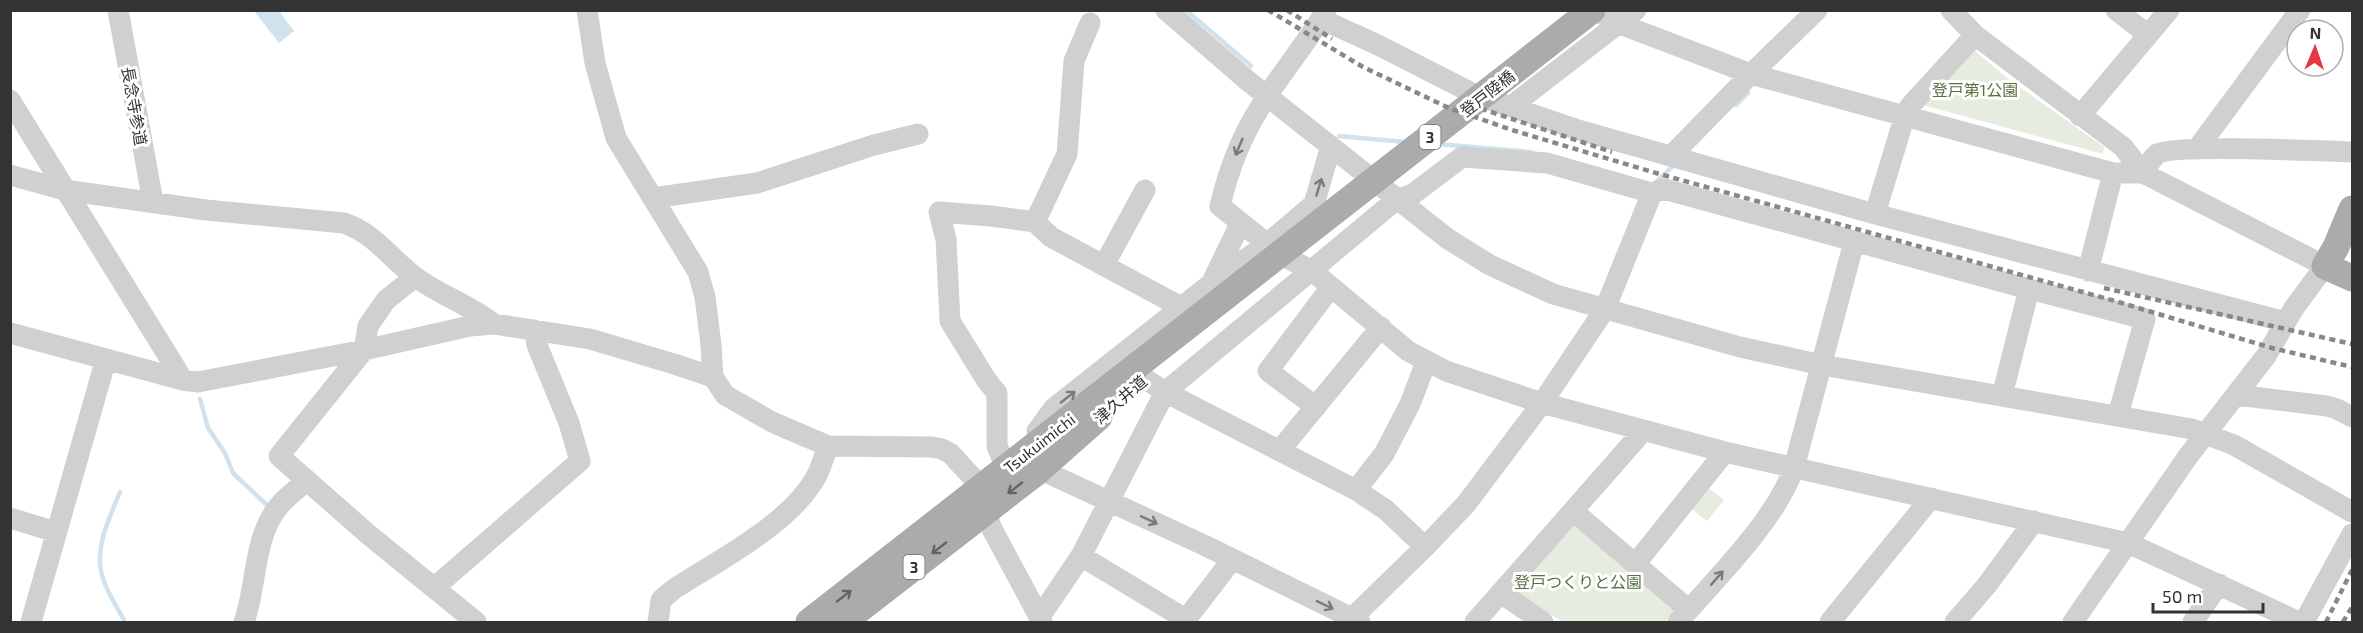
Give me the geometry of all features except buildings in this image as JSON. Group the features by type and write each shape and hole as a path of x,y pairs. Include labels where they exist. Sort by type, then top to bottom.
{"main road":[{"name":"登戸陸橋","path":"1261,262 1593,10"},
{"path":"2352,209 2336,247 2325,266 2352,278"},
{"name":"津久井道","path":"982,501 1028,465 1154,385 1261,262"},
{"name":"Tsukuimichi","path":"1028,465 1039,442 1261,262"},
{"name":"3","path":"809,622 982,501"},
{"name":"3","path":"843,622 982,501"}],"street":[{"name":"長念寺参道","path":"118,10 153,202"},
{"path":"587,10 595,63 616,138 698,272 705,297 712,377 725,395 745,408 828,446 932,447 951,454 970,473 1040,620"},
{"path":"1166,10 1396,200 1448,239 1490,266 1553,294 1740,347 1821,365 2118,415 2206,433 2234,446 2352,512"},
{"path":"1476,95 1587,10"},
{"path":"1593,10 1620,24 1751,74 2113,173 2143,172"},
{"path":"1510,107 1636,10"},
{"path":"1679,157 1751,74 1817,10"},
{"path":"1952,10 1975,35 2123,147 2143,172 2325,266 2286,322 2266,356 2206,433 2073,622"},
{"path":"2116,10 2147,34"},
{"path":"2080,116 2169,10"},
{"path":"2197,149 2300,10"},
{"path":"1261,262 1240,224 1220,206 1228,174 1241,141 1267,95 1324,15 1476,95 1575,129 1875,214 2286,322"},
{"path":"1035,222 1067,154 1074,61 1090,23"},
{"path":"1875,214 1905,115 1911,105 1975,35"},
{"path":"10,100 183,380"},
{"path":"653,198 757,183 874,145 918,134"},
{"path":"1376,182 1401,165 1416,144"},
{"path":"1261,262 1314,204 1331,146"},
{"path":"2143,172 2156,154 2165,151 2197,149 2352,152"},
{"path":"1040,620 1081,556 1110,501 1154,385 1311,270 1396,200 1413,194 1462,157 1547,164 1652,193 1664,189 2145,319 2118,415"},
{"path":"2088,271 2113,173"},
{"path":"10,175 64,189 206,210 344,224 360,229 415,277 494,324"},
{"path":"1104,265 1146,190"},
{"path":"1181,307 1051,237 1035,222 939,212 946,239 950,321 987,381 997,393 997,446 1001,456 1028,465 1110,501 1353,621 1466,504 1542,403 1605,309 1652,193"},
{"path":"1212,283 1240,224"},
{"path":"1573,511 1636,563 1684,616 1739,553 1787,485 1794,468 1854,242"},
{"path":"1039,442 1037,431 1054,408 1212,283 1281,255 1311,270 1408,351 1426,362 1542,403 1725,452 2128,543 2299,622"},
{"path":"415,277 386,300 368,326 364,350 279,456 369,535 476,622"},
{"path":"1316,407 1268,371 1331,287"},
{"path":"2002,396 2030,289"},
{"path":"10,333 183,380 198,382 364,350 470,326 494,324 590,339 712,377"},
{"path":"1280,450 1381,327"},
{"path":"435,587 580,461 569,423 537,345 534,330"},
{"path":"30,622 106,359"},
{"path":"1356,490 1384,454 1410,404 1426,362"},
{"path":"1154,385 1356,490 1386,510 1425,547"},
{"path":"2236,395 2327,406 2352,417"},
{"path":"1475,622 1644,430"},
{"path":"658,622 661,600 674,589 781,520 799,501 816,477 828,446"},
{"path":"1636,563 1725,452"},
{"path":"244,622 258,557 269,521 279,506 307,480"},
{"path":"1830,622 1931,498"},
{"path":"10,518 56,532"},
{"path":"1955,622 1987,585 2034,521"},
{"path":"2304,622 2352,534"},
{"path":"1081,556 1185,621 1232,560"},
{"path":"2193,622 2220,584"},
{"path":"1501,593 1543,622"}],"green space":[{"name":"登戸第1公園","path":"1974,50 2007,78 2104,147 2103,154 1919,104"},
{"path":"1706,486 1724,500 1707,521 1689,507"},
{"name":"登戸つくりと公園","path":"1573,524 1675,610 1665,622 1563,622 1514,591"}],"water":[{"path":"254,11 279,11 294,31 279,43"}],"waterway":[{"path":"1186,10 1251,66"},
{"path":"1736,105 1748,93"},
{"path":"1339,136 1405,142"},
{"path":"1437,144 1531,152"},
{"path":"1654,184 1674,165"},
{"path":"200,399 208,428 225,453 233,473 270,508"},
{"path":"120,492 104,535 100,563 106,586 125,622"}],"railway":[{"path":"1268,10 1363,67 1449,108 1512,130 1656,173 2115,301 2272,348 2352,367"},
{"path":"1287,10 1332,39"},
{"path":"1461,102 1612,152"},
{"path":"2104,288 2352,344"},
{"path":"2326,622 2352,570"},
{"path":"2343,622 2352,607"}]}
